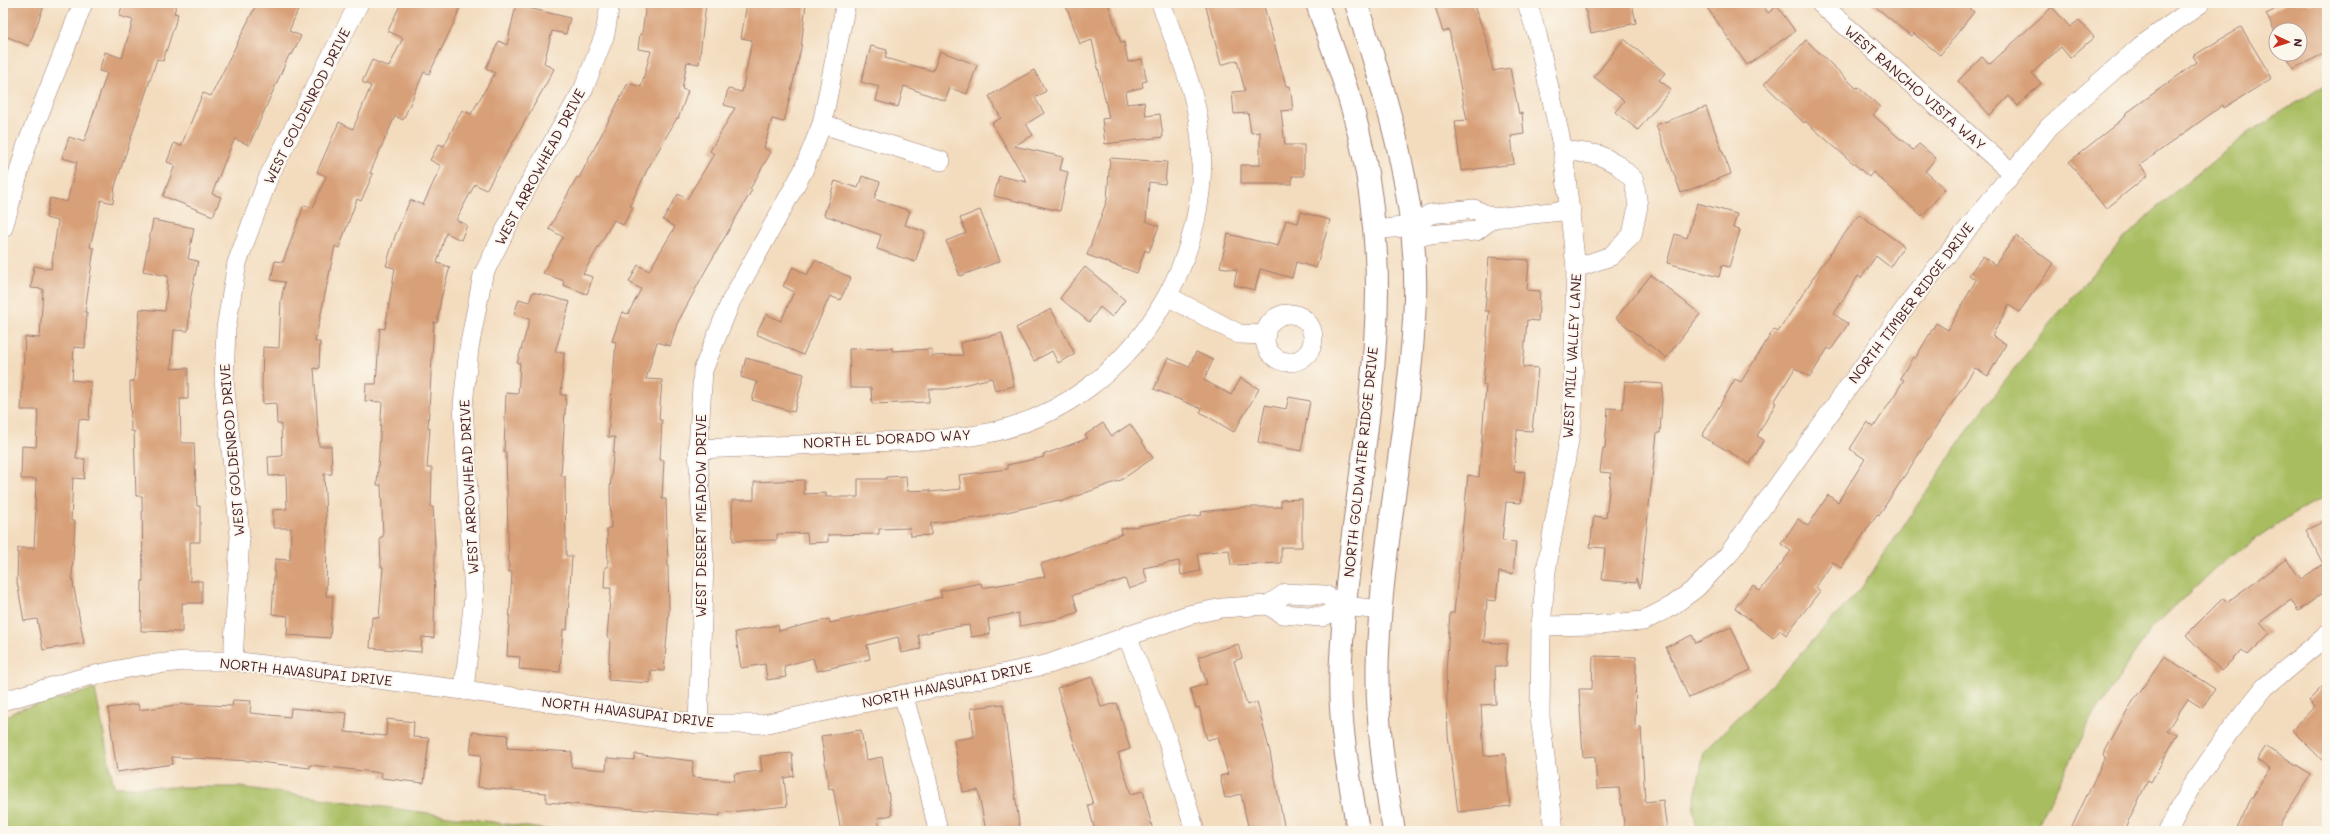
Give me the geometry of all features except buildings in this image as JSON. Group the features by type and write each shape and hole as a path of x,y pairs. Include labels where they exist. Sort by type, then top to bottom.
{"street":[{"path":"3,225 26,147 83,3"},
{"name":"WEST GOLDENROD DRIVE","path":"233,661 240,536 224,380 226,328 237,263 268,176 359,3"},
{"name":"WEST ARROWHEAD DRIVE","path":"464,690 474,596 463,405 469,348 483,275 525,191 584,88 605,34 610,3"},
{"name":"WEST DESERT MEADOW DRIVE","path":"698,724 704,564 698,449 703,370 731,301 803,171 822,124 846,3"},
{"name":"NORTH EL DORADO WAY","path":"698,449 933,439 997,431 1052,410 1083,392 1108,372 1133,348 1168,297 1186,257 1195,230 1200,194 1201,155 1198,118 1191,91 1162,3"},
{"name":"NORTH GOLDWATER RIDGE DRIVE","path":"1317,3 1353,110 1361,144 1374,230 1377,289 1373,386 1345,606 1340,661 1344,743 1358,831"},
{"path":"1356,3 1381,80 1394,130 1412,226 1415,298 1412,345 1380,610 1378,653 1379,725 1394,831"},
{"name":"WEST MILL VALLEY LANE","path":"1527,3 1537,34 1563,150 1571,210 1576,268 1572,423 1546,571 1541,626 1540,716 1554,831"},
{"name":"WEST RANCHO VISTA WAY","path":"1820,3 2011,172"},
{"name":"NORTH TIMBER RIDGE DRIVE","path":"1541,626 1599,625 1643,621 1672,606 1696,588 1728,555 1911,300 2011,172 2049,127 2140,46 2201,3"},
{"path":"822,124 941,161"},
{"path":"1563,150 1599,154 1617,164 1634,180 1638,206 1632,235 1611,256 1576,268"},
{"path":"1374,230 1412,226 1427,235 1476,231 1493,218 1571,210"},
{"path":"1168,297 1238,334 1266,335"},
{"name":"NORTH HAVASUPAI DRIVE","path":"4,697 85,677 138,666 184,661 233,661 464,690 698,724 763,724 1049,664 1127,635 1188,615 1222,608 1268,604 1282,614 1322,617 1345,606"},
{"path":"1345,606 1380,610"},
{"path":"1127,635 1168,742 1195,831"},
{"path":"2168,831 2189,790 2229,732 2265,687 2327,635"},
{"path":"903,694 926,776 938,831"}],"green space":[{"path":"2327,84 2327,496 2300,509 2216,567 2150,630 2089,724 2035,831 1697,831 1693,808 1704,751 1786,670 1862,587 1970,427 2050,323 2118,244 2170,196 2249,132"},
{"path":"95,689 114,787 240,787 557,831 3,831 3,718 18,710"}]}
